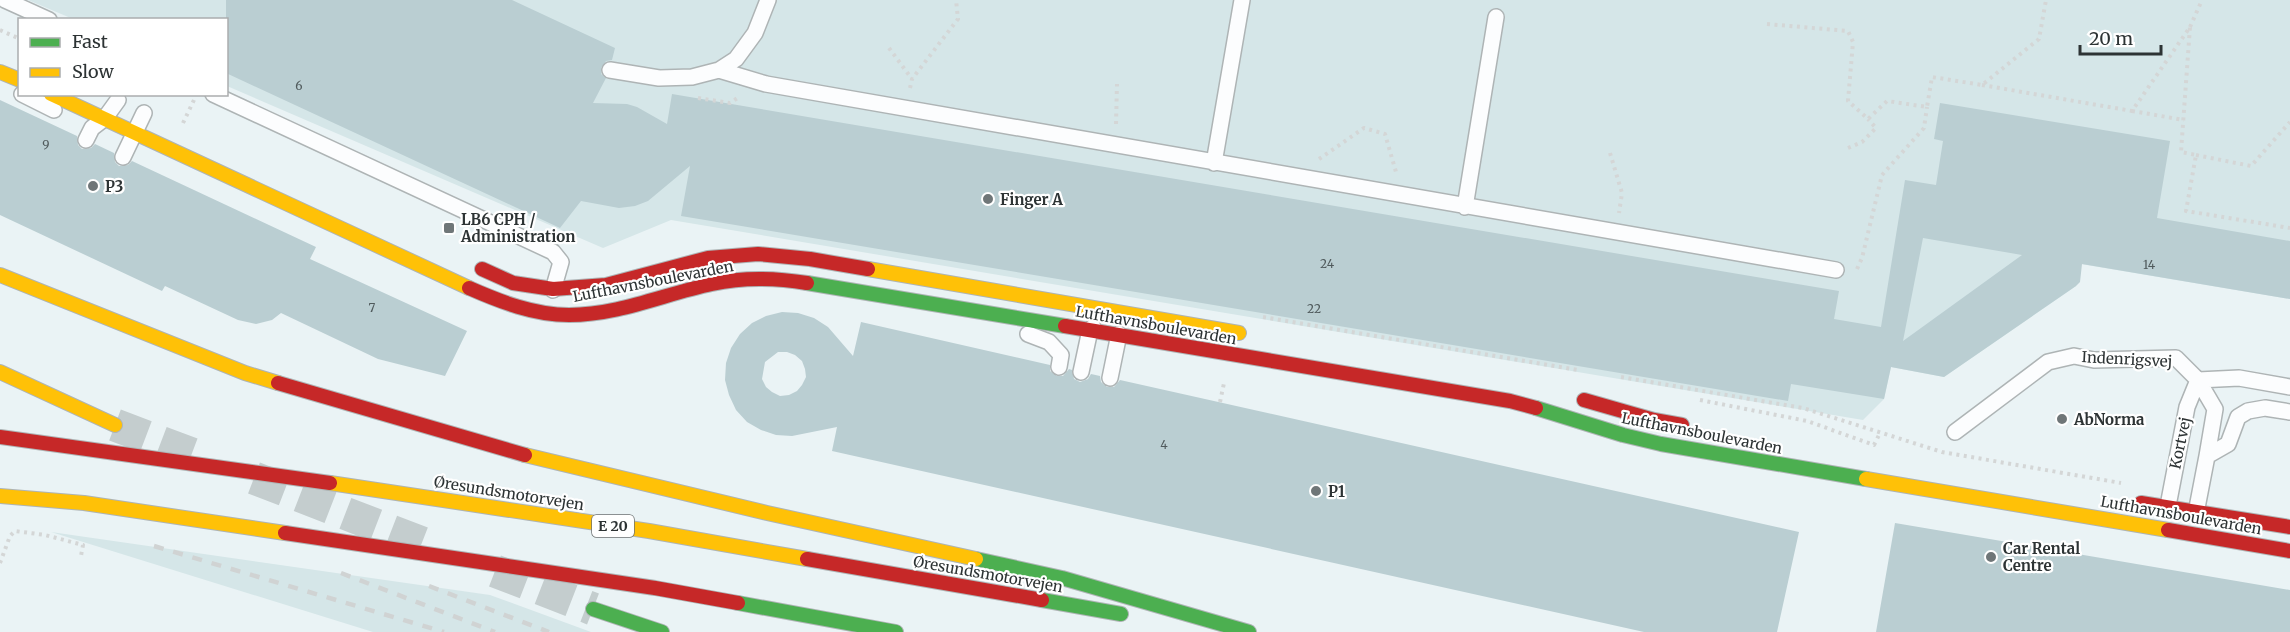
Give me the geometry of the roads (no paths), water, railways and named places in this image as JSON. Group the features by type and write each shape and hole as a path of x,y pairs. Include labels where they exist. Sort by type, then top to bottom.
{"main road":[{"path":"0,72 18,79"},
{"name":"Lufthavnsboulevarden","path":"56,96 500,302 546,312 571,315 612,309 711,284 749,279 788,280 1510,401 1544,409 1627,437 1661,444 2290,551"},
{"path":"126,104 179,130"},
{"name":"Lufthavnsboulevarden","path":"470,263 513,283 553,289 606,285 708,258 759,254 810,259 1257,336"},
{"path":"0,275 245,373 396,419 589,471 1062,578 1249,632"},
{"path":"0,372 115,425"},
{"name":"Lufthavnsboulevarden","path":"1570,395 1654,420 1700,428"},
{"name":"Øresundsmotorvejen","path":"0,437 176,460 649,531 1130,615"},
{"path":"0,495 84,503 643,586 896,632"},
{"name":"Lufthavnsboulevarden","path":"2123,500 2290,527"},
{"path":"593,609 662,632"},
{"path":"1165,622 1224,632"}],"lane":[{"path":"5,0 45,18"},
{"path":"610,70 659,78 692,77 719,70 736,59 754,33 768,0"},
{"path":"1214,163 1242,0"},
{"path":"1465,207 1496,17"},
{"path":"719,70 766,84 905,109 1836,270"},
{"path":"0,84 18,93"},
{"path":"24,96 89,134 105,118 126,104 135,132 123,158"},
{"path":"217,96 554,252 561,262 546,312"},
{"path":"952,307 994,328 1033,334 1049,342 1060,356 1059,366"},
{"path":"1081,372 1090,330 1110,310 1120,335 1110,378"},
{"name":"Indenrigsvej","path":"1955,432 2048,362 2074,356 2094,360 2176,358 2198,380 2214,410 2207,456"},
{"path":"2198,380 2240,378 2290,387"},
{"name":"Kortvej","path":"2165,530 2187,407 2198,380"},
{"path":"2192,535 2207,456 2228,444 2238,417 2248,411 2265,408 2290,412"}],"tunnel":[{"path":"115,425 197,456"},
{"path":"254,478 435,548"},
{"path":"495,571 593,609"}],"railway":[{"path":"154,546 444,632"},
{"path":"341,573 495,632"},
{"path":"429,586 549,632"}],"place":[{"name":"P3","path":"93,186"},
{"name":"Finger A","path":"988,199"},
{"name":"LB6 CPH / Administration","path":"449,228"},
{"name":"AbNorma","path":"2062,419"},
{"name":"P1","path":"1316,491"},
{"name":"Car Rental Centre","path":"1991,557"}]}
